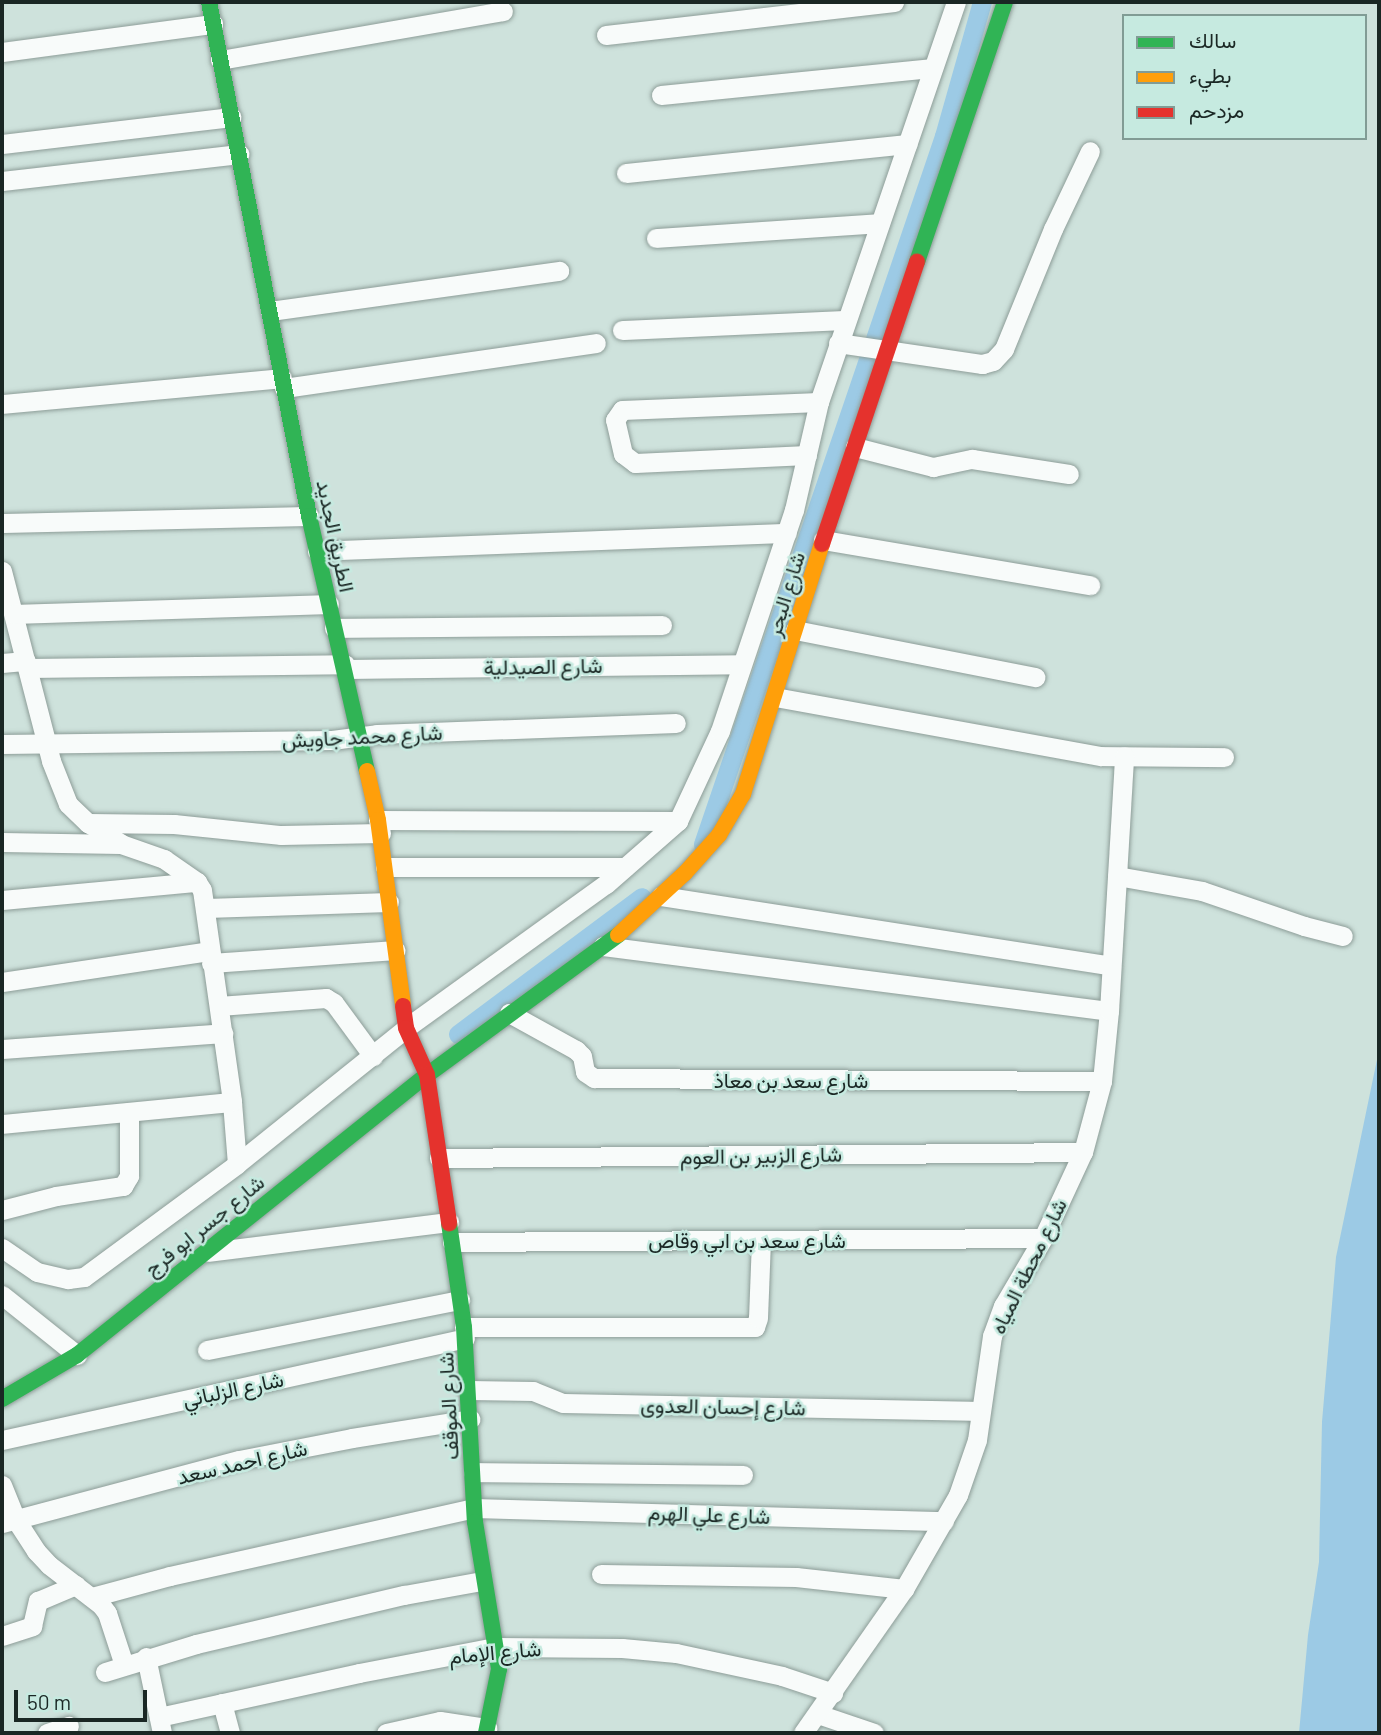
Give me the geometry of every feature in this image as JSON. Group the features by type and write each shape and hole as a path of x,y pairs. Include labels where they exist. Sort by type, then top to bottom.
{"street":[{"name":"الطريق الجديد","path":"209,2 309,516 361,736 379,826 406,1028 427,1075"},
{"path":"606,35 894,2"},
{"path":"2,1248 37,1272 68,1279 83,1277 237,1164 406,1028 625,867 678,821 720,731 787,533 819,402 838,343 956,2"},
{"name":"شارع البحر","path":"427,1075 603,946 661,896 719,835 743,794 823,540 1005,2"},
{"path":"220,60 503,11"},
{"path":"2,52 213,24"},
{"path":"661,94 932,68"},
{"path":"2,144 232,117"},
{"path":"626,173 908,144"},
{"path":"838,343 982,364 999,356 1090,151"},
{"path":"2,181 239,154"},
{"path":"656,238 879,223"},
{"path":"270,311 559,271"},
{"path":"622,330 846,320"},
{"path":"2,404 283,383 596,343"},
{"path":"807,454 635,463 623,454 615,420 622,410 819,402"},
{"path":"855,447 933,467 972,459 1069,474"},
{"path":"2,523 309,516"},
{"path":"317,551 787,533"},
{"path":"823,540 1090,585"},
{"path":"2,571 9,611 27,665 51,761 68,804 88,823 121,844 164,859 197,882 206,908 210,957 232,1102 237,1164"},
{"path":"9,611 329,604"},
{"path":"334,628 662,625"},
{"path":"795,630 1035,677"},
{"name":"شارع الصيدلية","path":"2,663 345,666 741,664"},
{"path":"775,697 1101,756 1224,757"},
{"name":"شارع محمد جاويش","path":"2,744 255,742 676,723"},
{"name":"شارع محطة المياه","path":"803,1733 904,1590 944,1521 969,1468 986,1363 1003,1306 1042,1238 1083,1152 1102,1081 1109,1011 1124,756"},
{"path":"88,823 174,824 281,835 379,826 678,821"},
{"path":"2,842 121,844"},
{"path":"385,867 625,867"},
{"path":"1116,876 1202,891 1343,936"},
{"path":"2,900 197,882"},
{"path":"661,896 1111,966"},
{"path":"206,908 389,902"},
{"path":"603,946 1109,1011"},
{"path":"2,982 210,957 396,950"},
{"path":"219,1006 326,998 334,1003 373,1056"},
{"name":"شارع سعد بن معاذ","path":"509,1013 576,1050 582,1056 584,1072 594,1078 1102,1081"},
{"path":"2,1049 223,1033"},
{"name":"شارع الموقف","path":"427,1075 465,1332 474,1508 482,1581 499,1669 487,1730"},
{"name":"شارع جسر ابو فرج","path":"2,1399 77,1355 427,1075"},
{"path":"2,1124 232,1102"},
{"path":"2,1210 56,1196 123,1186 129,1176 129,1112"},
{"name":"شارع الزبير بن العوم","path":"439,1158 1083,1152"},
{"name":"شارع سعد بن ابي وقاص","path":"204,1252 450,1232 761,1240 1042,1238"},
{"name":"شارع الزلباني","path":"2,1440 465,1332 755,1327 758,1318 761,1240"},
{"path":"2,1295 77,1355"},
{"path":"207,1350 460,1300"},
{"name":"شارع إحسان العدوى","path":"469,1390 533,1391 563,1403 980,1411"},
{"name":"شارع احمد سعد","path":"9,1522 239,1460 352,1437 471,1419"},
{"path":"473,1472 743,1475"},
{"path":"2,1485 9,1522 42,1558 92,1597 107,1614 124,1665"},
{"name":"شارع علي الهرم","path":"92,1597 183,1573 474,1508 944,1521"},
{"path":"601,1573 796,1577 904,1590"},
{"path":"105,1672 146,1657 404,1595 482,1581"},
{"path":"2,1636 32,1626 38,1601 76,1585"},
{"name":"شارع الإمام","path":"160,1725 222,1703 434,1657 495,1647 622,1648 676,1653 782,1676 833,1693"},
{"path":"146,1657 160,1725"},
{"path":"222,1703 230,1733"},
{"path":"818,1714 874,1733"},
{"path":"386,1733 440,1721 487,1730"},
{"path":"47,1733 69,1727"}],"water":[{"path":"1379,1050 1379,1733 1299,1733 1308,1635 1319,1562 1322,1422 1336,1257"}],"waterway":[{"path":"703,844 944,136 982,2"},
{"path":"458,1034 642,897"}],"traffic: fast":[{"path":"209,2 309,516 367,771"},
{"path":"917,262 1005,2"},
{"path":"2,1399 77,1355 427,1075 618,935"},
{"path":"449,1223 464,1327 475,1522 499,1669 486,1733"}],"traffic: slow":[{"path":"618,935 685,873 719,835 743,794 822,544"},
{"path":"367,771 378,820 403,1006"}],"traffic: jam":[{"path":"822,544 917,262"},
{"path":"403,1006 406,1028 427,1075 449,1223"}]}
